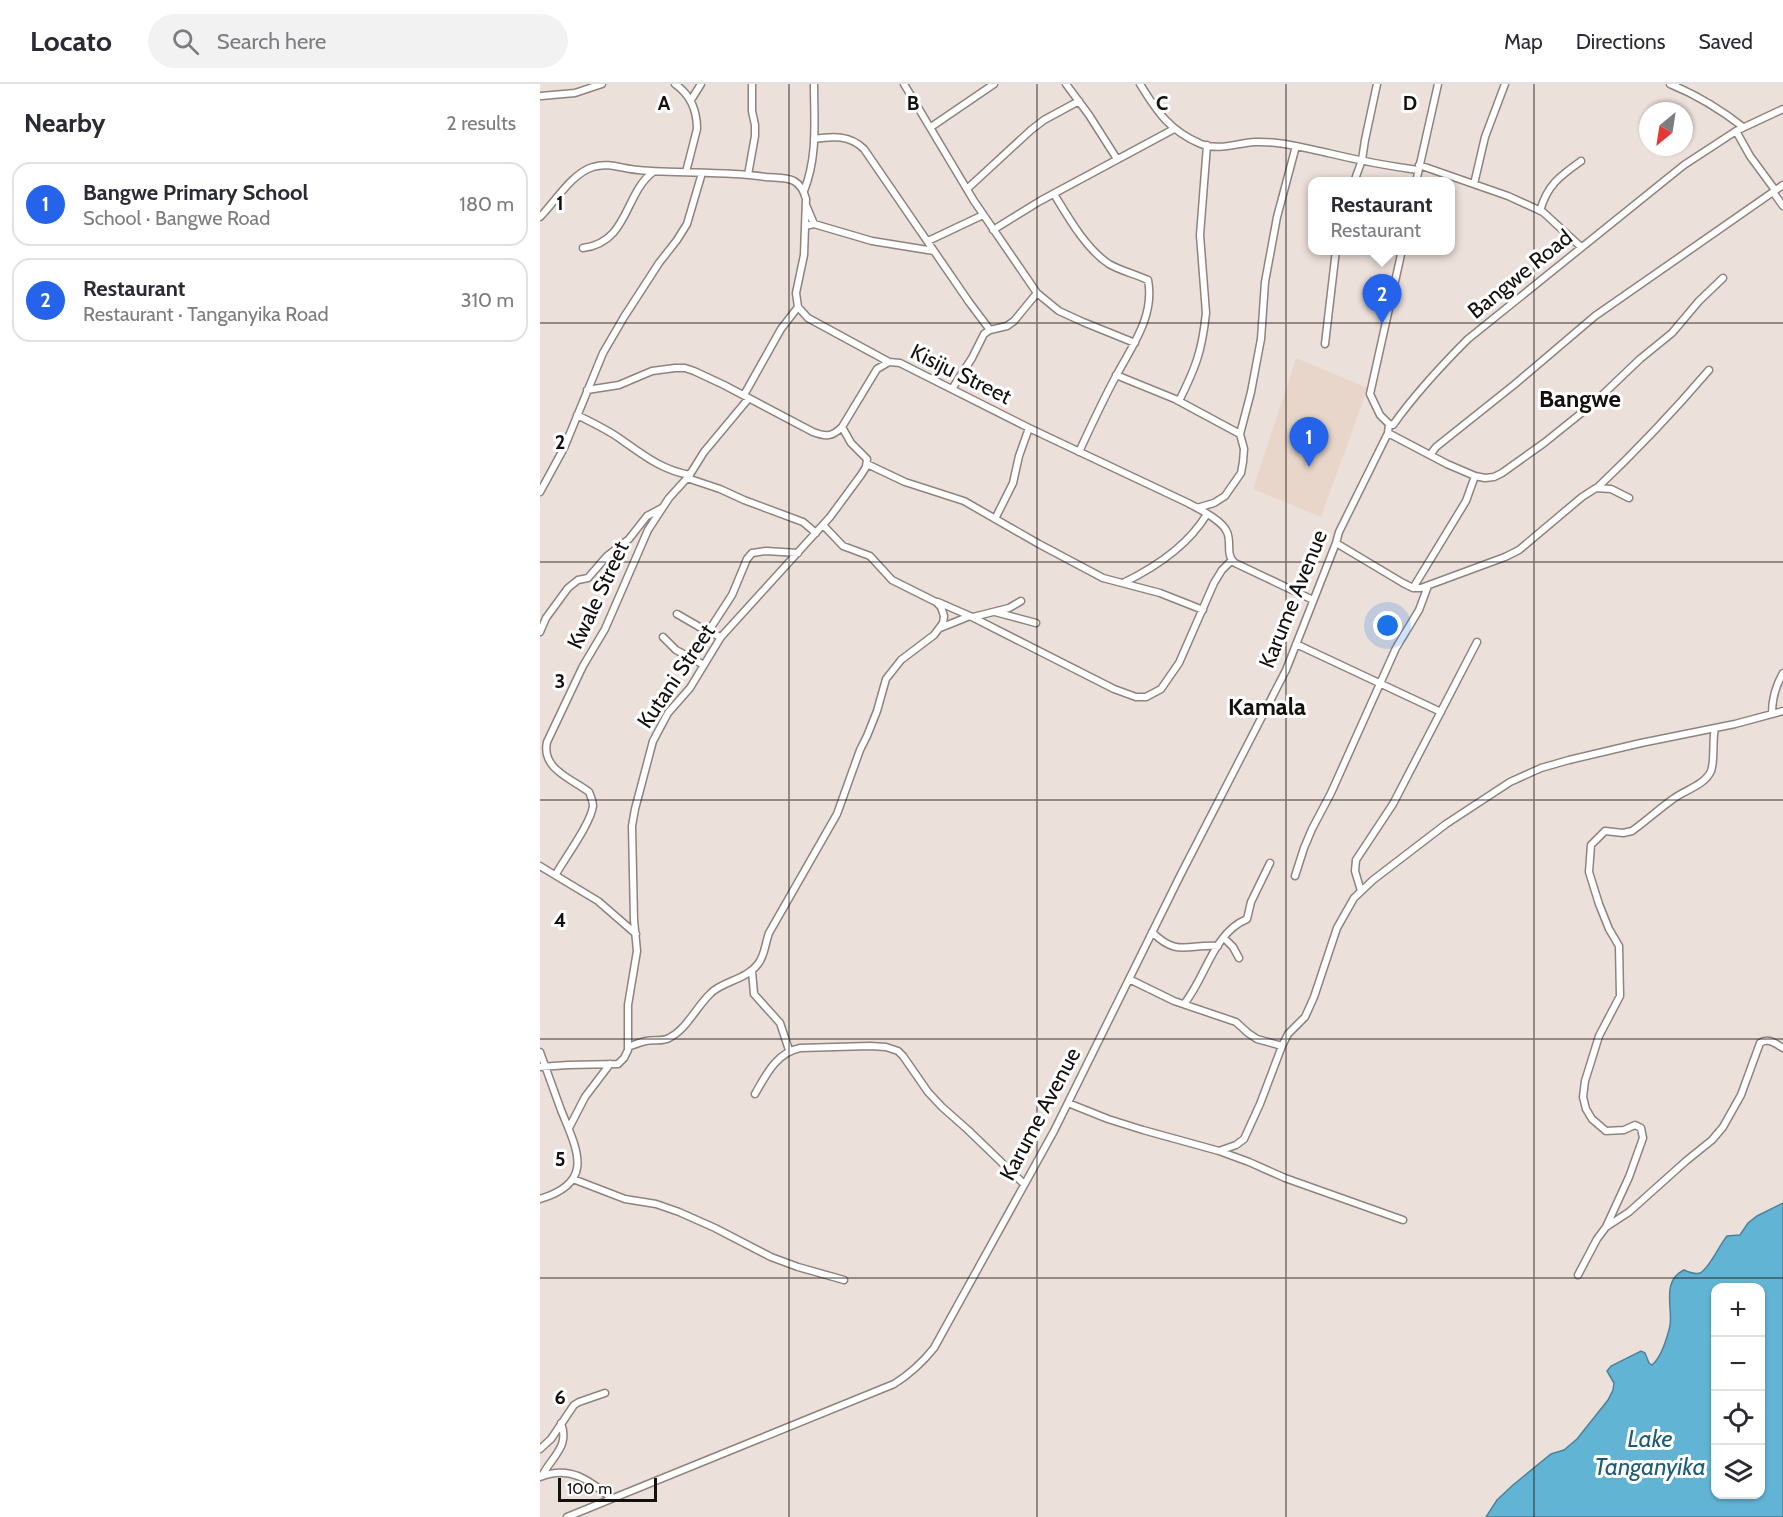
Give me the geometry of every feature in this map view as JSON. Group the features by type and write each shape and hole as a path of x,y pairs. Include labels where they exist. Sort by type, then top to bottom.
{"street":[{"path":"541,96 575,93 602,84"},
{"path":"675,84 686,93 695,111 697,129 686,172"},
{"path":"691,100 701,84"},
{"path":"748,175 755,136 752,84"},
{"path":"814,84 813,162 804,191 806,205 804,255 796,293 798,307 808,318 889,362"},
{"path":"904,84 983,215 1036,293 1059,311 1135,343"},
{"path":"931,127 994,84"},
{"path":"1066,84 1117,159"},
{"path":"1140,84 1164,120 1174,129 1207,146 1223,147 1253,142 1296,146 1362,160 1418,168 1450,177"},
{"path":"1356,177 1362,160 1377,84"},
{"path":"1417,177 1438,84"},
{"path":"1474,184 1485,137 1505,84"},
{"path":"1670,84 1700,97 1722,110 1743,127"},
{"path":"967,189 1031,130 1044,120 1079,101"},
{"name":"Bangwe Road","path":"1389,424 1393,425 1404,409 1468,339 1581,247 1684,165 1736,130 1783,109"},
{"path":"993,230 1040,201 1174,129"},
{"path":"1736,130 1783,206"},
{"path":"814,139 841,137 859,144 990,330"},
{"path":"1179,401 1198,360 1205,323 1200,235 1207,146"},
{"path":"1197,508 1220,500 1241,473 1244,449 1240,434 1261,339 1265,282 1275,227 1296,146"},
{"path":"1540,211 1544,199 1558,177 1581,161"},
{"path":"540,217 580,174 594,166 605,165 653,172 748,175 793,181 804,191"},
{"path":"583,248 598,245 610,236 624,217 641,185 653,172"},
{"path":"540,492 564,448 603,353 659,263 687,224 702,173"},
{"path":"1455,179 1508,196 1540,211 1581,247"},
{"path":"1430,455 1436,447 1595,316 1783,184"},
{"path":"1054,194 1081,235 1107,262 1148,280 1150,299 1140,333 1116,375 1079,452"},
{"path":"806,205 814,224"},
{"path":"928,241 983,215"},
{"path":"805,226 814,224 872,241 934,251"},
{"path":"1325,344 1335,255"},
{"path":"1401,255 1370,394 1380,415 1389,424 1388,433 1475,476 1485,478 1502,473 1583,412 1672,333 1699,301 1723,278"},
{"path":"952,389 984,334 990,330 1007,326 1014,321 1036,293"},
{"name":"Kwale Street","path":"556,874 587,821 593,805 589,792 561,774 551,764 545,749 546,742 583,666 605,629 648,530 669,498 688,477 746,397 781,329 798,307"},
{"name":"Kisiju Street","path":"842,427 877,369 889,362 900,363 1029,428 1197,508 1220,523 1227,531 1229,556 1232,560"},
{"path":"587,390 619,385 652,371 675,368 694,370 823,436 830,436 842,427 850,443 867,459 867,464 905,482 964,501 1103,578 1160,593 1203,610"},
{"path":"1336,543 1402,584 1413,588 1428,586 1505,557 1520,549 1582,497 1596,489 1668,418 1709,370"},
{"path":"1116,375 1179,401 1240,434"},
{"path":"578,415 619,438 652,461 803,522 816,533"},
{"path":"995,519 1013,483 1029,428"},
{"name":"Karume Avenue","path":"567,1517 894,1384 910,1374 934,1348 1068,1103 1152,932 1286,670 1336,543 1338,532 1388,433"},
{"name":"Kutani Street","path":"628,1047 628,1005 636,962 632,826 653,741 668,713 690,688 721,637 823,525 849,493 867,464"},
{"path":"1413,588 1466,501 1475,476"},
{"path":"1596,489 1611,489 1629,498"},
{"path":"540,632 546,618 568,588 578,580 588,578 607,556 629,539 647,516 663,508"},
{"path":"1123,583 1148,570 1178,548 1194,534 1207,514"},
{"path":"823,525 843,546 870,556 892,580 1114,689 1136,697 1146,698 1161,689 1179,663 1214,583 1232,560 1313,600"},
{"path":"708,632 732,595 747,559 752,553 765,551 798,553"},
{"path":"1295,876 1312,829 1331,793 1396,648 1419,610 1428,586"},
{"path":"933,601 941,607 944,616 940,628"},
{"path":"543,1067 618,1064 624,1058 628,1047 645,1041 669,1038 688,1021 711,993 758,965 764,955 769,933 837,814 857,757 876,713 886,679 901,660 940,628 971,617 1009,608 1022,601"},
{"path":"994,612 1036,623"},
{"path":"676,614 721,637"},
{"path":"663,637 676,650 704,665"},
{"path":"1361,891 1355,871 1356,860 1393,804 1456,678 1477,642"},
{"path":"1296,644 1441,712"},
{"path":"1772,713 1775,689 1783,674"},
{"path":"1219,1151 1236,1145 1244,1139 1282,1046 1288,1035 1305,1017 1320,983 1337,928 1354,898 1373,880 1446,824 1510,782 1541,768 1783,711"},
{"path":"1578,1275 1606,1227 1643,1138 1641,1128 1635,1125 1624,1130 1606,1131 1592,1119 1583,1097 1585,1080 1599,1036 1620,996 1619,946 1609,929 1589,872 1591,845 1605,831 1632,831 1678,795 1707,778 1713,763 1715,728"},
{"path":"1184,1004 1197,987 1218,946 1239,922 1247,919 1251,902 1270,863"},
{"path":"540,866 605,906 636,935"},
{"path":"1152,932 1162,941 1178,948 1218,946"},
{"path":"1224,938 1239,957"},
{"path":"752,970 754,994 780,1023 789,1050"},
{"path":"1129,979 1184,1004 1236,1022 1257,1039 1282,1046"},
{"path":"1606,1227 1629,1212 1712,1140 1723,1127 1741,1095 1760,1043 1768,1040 1783,1048"},
{"path":"755,1094 774,1064 789,1050 870,1046 892,1048 903,1056 928,1092 942,1107 1024,1184"},
{"path":"540,1052 543,1067 574,1139 578,1158 573,1179 562,1190 540,1198"},
{"path":"569,1128 585,1097 610,1064"},
{"path":"1068,1103 1108,1119 1219,1151 1403,1220"},
{"path":"573,1179 625,1199 656,1204 679,1212 771,1257 844,1280"},
{"path":"540,1449 574,1405 605,1393"},
{"path":"541,1477 562,1445 564,1437 561,1423"},
{"path":"541,1477 559,1473 576,1474 612,1498"}],"shaded area":[{"path":"1296,358 1368,388 1321,517 1253,489"}],"water":[{"name":"Lake Tanganyika","path":"1783,1203 1783,1517 1486,1517 1497,1500 1513,1485 1551,1454 1564,1450 1577,1439 1608,1400 1613,1390 1614,1383 1607,1371 1611,1366 1641,1351 1645,1353 1649,1363 1652,1365 1655,1362 1670,1326 1670,1288 1677,1275 1684,1270 1696,1274 1703,1271 1727,1236 1740,1235 1748,1223"}],"place":[{"name":"Restaurant","path":"1382,324"},
{"name":"Bangwe Primary School","path":"1309,467"}],"district":[{"name":"Bangwe","path":"1580,398"},
{"name":"Kamala","path":"1267,706"}]}
